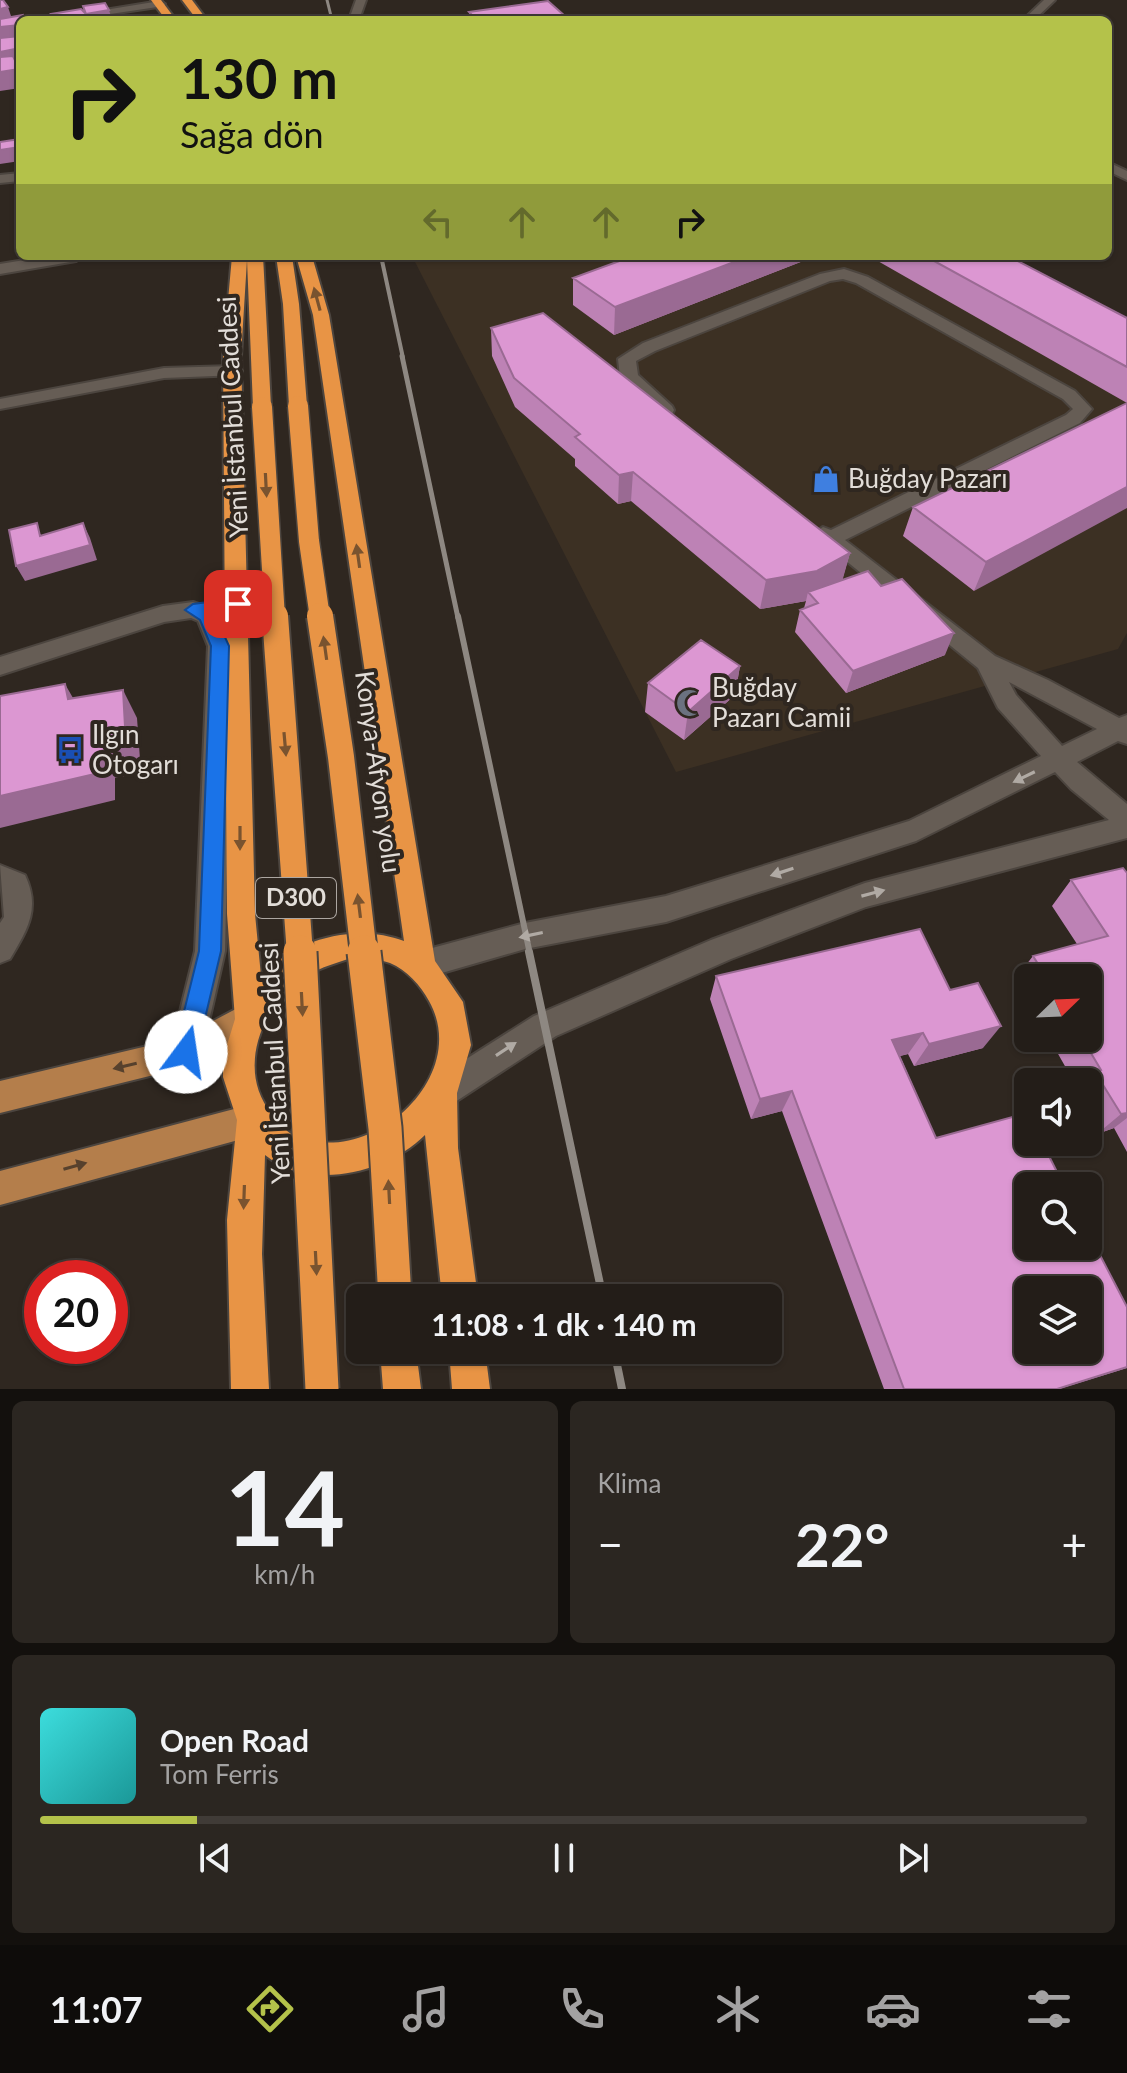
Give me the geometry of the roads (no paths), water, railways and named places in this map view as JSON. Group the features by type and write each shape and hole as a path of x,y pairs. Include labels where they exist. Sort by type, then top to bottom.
{"highway":[{"path":"240,260 233,371 241,914 249,1017"},
{"name":"Yeni İstanbul Caddesi","path":"255,260 268,530 295,863 322,1389"},
{"name":"Konya-Afyon yolu","path":"285,260 291,304 309,541 341,757 382,1097 394,1284"},
{"path":"305,260 321,315 421,965"},
{"path":"348,946 387,949 421,965 442,989 454,1021 454,1057 441,1093 412,1129 371,1153 325,1160 283,1148 253,1120 239,1088 238,1052 249,1017 273,982 308,958 348,946"},
{"path":"441,1093 442,1148 458,1284"},
{"path":"250,1389 243,1228 245,1164 253,1120"},
{"path":"399,1364 402,1389"},
{"path":"468,1364 471,1389"}],"main road":[{"path":"0,1097 186,1052 249,1017"},
{"path":"0,1188 253,1120"}],"street":[{"path":"1032,16 1050,0"},
{"path":"72,16 158,2"},
{"path":"0,269 53,260"},
{"path":"682,423 629,377 627,359 649,347 811,282 844,274 873,286 1069,395 1083,409 1073,419 830,539"},
{"path":"0,404 164,373 233,371"},
{"path":"805,520 987,662 1124,729"},
{"path":"0,666 122,625 238,604"},
{"path":"186,1052 210,951 220,718 220,646 207,616 193,610"},
{"path":"987,662 1007,701 1080,782 1127,819"},
{"path":"421,965 525,936 666,909 916,830 1124,729"},
{"path":"441,1093 545,1026 721,949 865,895 1127,827"},
{"path":"0,877 15,884 18,919 0,950"}],"railway":[{"path":"327,0 331,16"},
{"path":"382,260 403,358"},
{"path":"402,356 458,618"},
{"path":"458,616 530,954"},
{"path":"529,952 600,1284"},
{"path":"617,1364 622,1389"}],"place":[{"name":"Buğday Pazarı","path":"826,479"},
{"name":"Buğday Pazarı Camii","path":"690,703"},
{"name":"Ilgın Otogarı","path":"70,750"}]}
